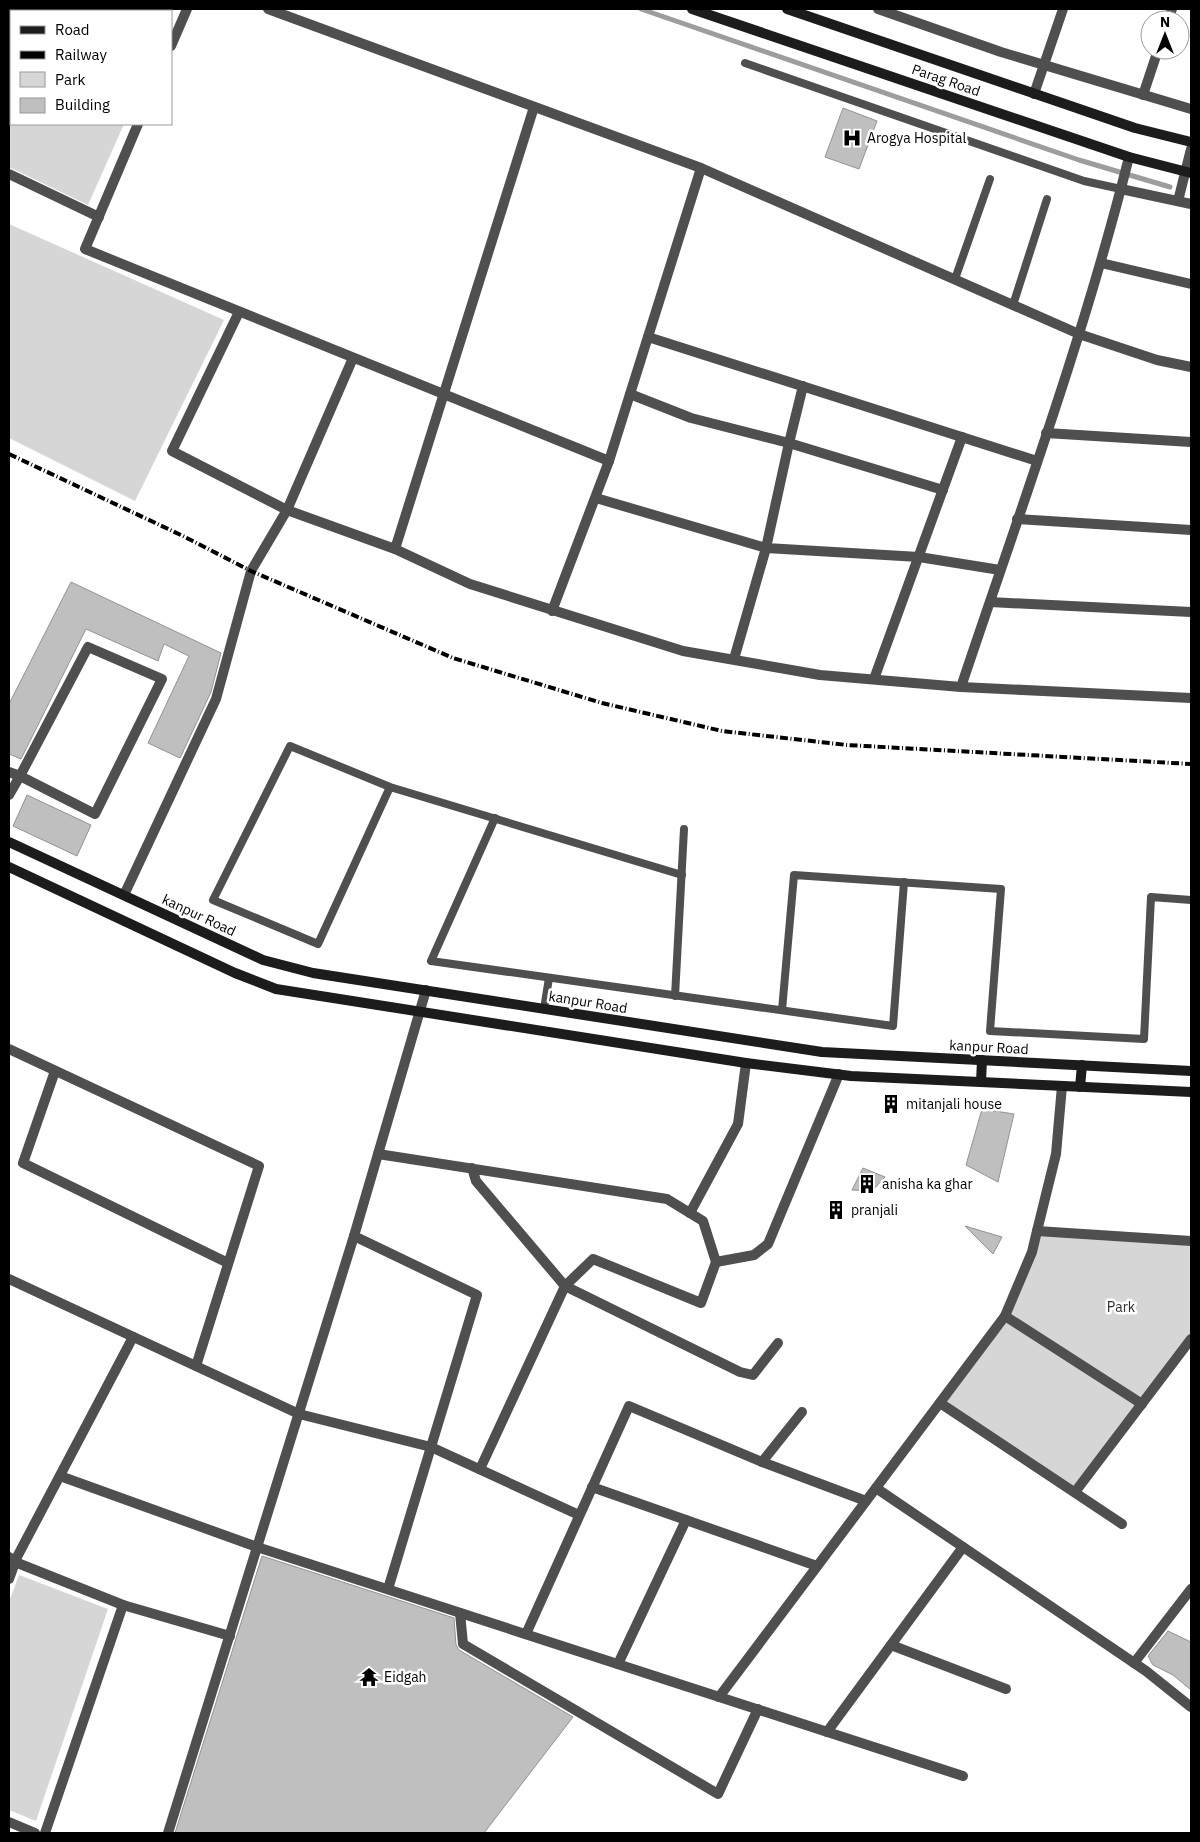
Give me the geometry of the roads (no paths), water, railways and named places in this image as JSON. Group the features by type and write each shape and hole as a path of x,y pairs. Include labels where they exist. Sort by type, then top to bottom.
{"street":[{"path":"172,44 187,9"},
{"path":"268,9 701,168 1079,334 1156,360 1191,367"},
{"name":"Parag Road","path":"692,9 1129,157 1188,172"},
{"name":"Parag Road","path":"787,9 1135,128 1191,142"},
{"path":"878,9 1001,52 1191,109"},
{"path":"1034,94 1063,9"},
{"path":"1143,95 1155,60"},
{"path":"395,549 534,107"},
{"path":"138,125 85,249 609,461"},
{"path":"1178,201 1188,172 1191,149"},
{"path":"961,687 1079,334 1101,263 1129,157"},
{"path":"552,611 609,461 701,168"},
{"path":"9,174 99,217"},
{"path":"1121,190 1191,204"},
{"path":"1101,263 1191,284"},
{"path":"239,312 172,451 287,510 395,549 470,584 683,651 820,675 961,687 1191,698"},
{"path":"648,337 1037,461"},
{"path":"124,895 216,699 251,571 287,510 353,358"},
{"path":"734,659 766,548 803,386"},
{"path":"630,394 691,418 789,443 943,490"},
{"path":"1046,433 1191,442"},
{"path":"874,679 962,437"},
{"path":"596,498 766,548 919,557 1000,570"},
{"path":"1017,520 1191,530"},
{"path":"990,602 1191,612"},
{"path":"9,772 20,776 95,814 162,679 88,647 20,776 9,795"},
{"name":"kanpur Road","path":"9,842 263,960 313,973 822,1052 1191,1071"},
{"path":"9,867 235,973 276,989 746,1063 840,1074 1191,1092"},
{"path":"168,1833 354,1236 426,990"},
{"path":"9,1049 259,1166 196,1366"},
{"path":"980,1082 982,1060"},
{"path":"690,1213 738,1124 746,1063"},
{"path":"1080,1087 1082,1065"},
{"path":"56,1071 22,1163 228,1263"},
{"path":"716,1262 754,1255 768,1244 840,1074"},
{"path":"720,1697 1005,1316 1032,1252 1056,1154 1062,1086"},
{"path":"378,1154 667,1199 704,1221 716,1262 701,1303 593,1260 565,1286 480,1469"},
{"path":"472,1168 476,1181 565,1286 740,1372 753,1375 778,1343"},
{"path":"1037,1231 1191,1241"},
{"path":"354,1236 477,1295 388,1590"},
{"path":"9,1279 299,1414 432,1447 579,1515"},
{"path":"1005,1316 1142,1404"},
{"path":"9,1580 12,1560 60,1476 133,1337"},
{"path":"1075,1492 1191,1338"},
{"path":"940,1403 1122,1524"},
{"path":"526,1634 628,1406 762,1462 866,1501"},
{"path":"762,1462 802,1412"},
{"path":"60,1476 257,1547 963,1776"},
{"path":"592,1487 817,1566"},
{"path":"876,1488 1134,1663 1191,1707"},
{"path":"618,1664 686,1520"},
{"path":"827,1732 963,1546"},
{"path":"12,1560 123,1605 230,1636"},
{"path":"1134,1663 1191,1589"},
{"path":"45,1833 123,1605"},
{"path":"460,1613 463,1644 718,1794 758,1709"},
{"path":"891,1645 1006,1689"},
{"path":"9,1822 35,1833"}],"lane":[{"path":"745,63 1084,181 1121,190"},
{"path":"955,279 990,179"},
{"path":"1013,304 1047,199"},
{"path":"390,787 318,944 213,900 290,746 390,787 682,875"},
{"path":"494,818 431,961 893,1026 904,882"},
{"path":"675,996 684,829"},
{"path":"782,1010 794,875 1001,889 990,1031 1144,1039 1151,897 1191,900"},
{"path":"544,1009 549,978"}],"waterway":[{"path":"641,9 1079,160 1170,187"}],"railway":[{"path":"9,454 183,536 251,571 453,658 602,703 722,731 847,745 1191,764"}],"place":[{"name":"Arogya Hospital","path":"852,138"},
{"name":"mitanjali house","path":"891,1104"},
{"name":"anisha ka ghar","path":"867,1184"},
{"name":"pranjali","path":"836,1210"},
{"name":"Eidgah","path":"369,1677"}],"park label":[{"name":"Park","path":"1121,1307"}]}
